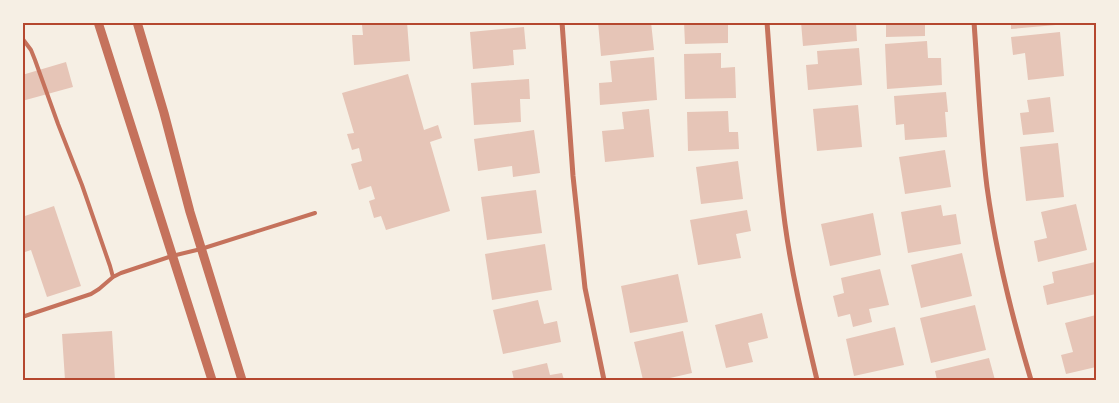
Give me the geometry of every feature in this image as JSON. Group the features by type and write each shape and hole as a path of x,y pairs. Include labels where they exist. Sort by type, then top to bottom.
{"street":[{"path":"98,22 212,380"},
{"path":"137,22 201,249 242,380"},
{"path":"562,22 573,176 585,288 604,380"},
{"path":"767,22 775,137 785,226 801,314 817,380"},
{"path":"974,22 987,188 1005,286 1031,380"}],"lane":[{"path":"22,38 31,50 35,60 82,185 113,277"},
{"path":"22,316 91,294 121,273 315,213"}],"building":[{"path":"363,22 407,22 410,61 354,65 352,35 363,35"},
{"path":"598,22 651,22 654,50 601,56"},
{"path":"684,22 728,22 728,43 685,44"},
{"path":"801,22 856,22 857,41 803,46"},
{"path":"886,22 925,22 925,36 886,37"},
{"path":"1011,22 1067,22 1067,24 1011,29"},
{"path":"524,27 526,49 513,50 514,65 473,69 470,32"},
{"path":"1060,32 1064,76 1028,80 1025,53 1013,55 1011,37"},
{"path":"927,41 928,58 941,58 942,85 887,89 885,44"},
{"path":"859,48 862,85 808,90 806,65 818,64 817,51"},
{"path":"721,53 721,68 735,67 736,98 685,99 684,54"},
{"path":"654,57 657,100 600,105 599,83 612,82 610,61"},
{"path":"66,62 73,87 22,101 22,75"},
{"path":"408,74 424,130 438,125 442,138 430,142 450,211 386,230 381,216 374,218 369,201 375,199 371,186 359,190 351,164 362,161 359,148 352,150 347,134 354,133 342,93"},
{"path":"529,79 530,99 520,99 521,122 474,125 471,83"},
{"path":"946,92 948,112 945,112 947,137 905,140 904,124 896,125 894,96"},
{"path":"1050,97 1054,132 1023,135 1020,113 1029,112 1027,100"},
{"path":"858,105 862,147 817,151 813,109"},
{"path":"649,109 654,157 605,162 602,131 624,129 622,112"},
{"path":"728,111 729,132 738,132 739,149 688,151 687,112"},
{"path":"534,130 540,173 513,177 512,166 478,171 474,139"},
{"path":"1058,143 1064,197 1026,201 1020,147"},
{"path":"945,150 951,187 905,194 899,157"},
{"path":"738,161 743,199 701,204 696,167"},
{"path":"536,190 542,233 487,240 481,197"},
{"path":"1076,204 1087,250 1038,262 1034,241 1047,238 1041,212"},
{"path":"941,205 943,216 956,214 961,244 908,253 901,212"},
{"path":"54,206 81,286 47,297 31,250 22,253 22,217"},
{"path":"747,210 751,231 736,234 741,258 698,265 690,220"},
{"path":"873,213 881,255 830,266 821,224"},
{"path":"545,244 552,290 492,300 485,254"},
{"path":"962,253 972,296 921,308 911,265"},
{"path":"1095,262 1096,294 1047,305 1043,286 1054,283 1052,272"},
{"path":"880,269 889,305 869,309 872,322 853,327 850,314 838,317 833,296 844,293 841,278"},
{"path":"678,274 688,322 630,333 621,286"},
{"path":"538,300 544,324 557,321 561,342 503,354 493,310"},
{"path":"975,305 986,350 931,363 920,318"},
{"path":"762,313 768,338 748,343 753,362 726,368 715,325"},
{"path":"1096,315 1096,367 1066,374 1061,355 1073,352 1065,323"},
{"path":"895,327 904,365 854,376 846,339"},
{"path":"112,331 115,380 65,380 62,334"},
{"path":"683,331 692,373 661,380 643,380 634,342"},
{"path":"989,358 995,380 937,380 935,371"},
{"path":"547,363 550,375 562,373 564,380 514,380 512,371"}]}
